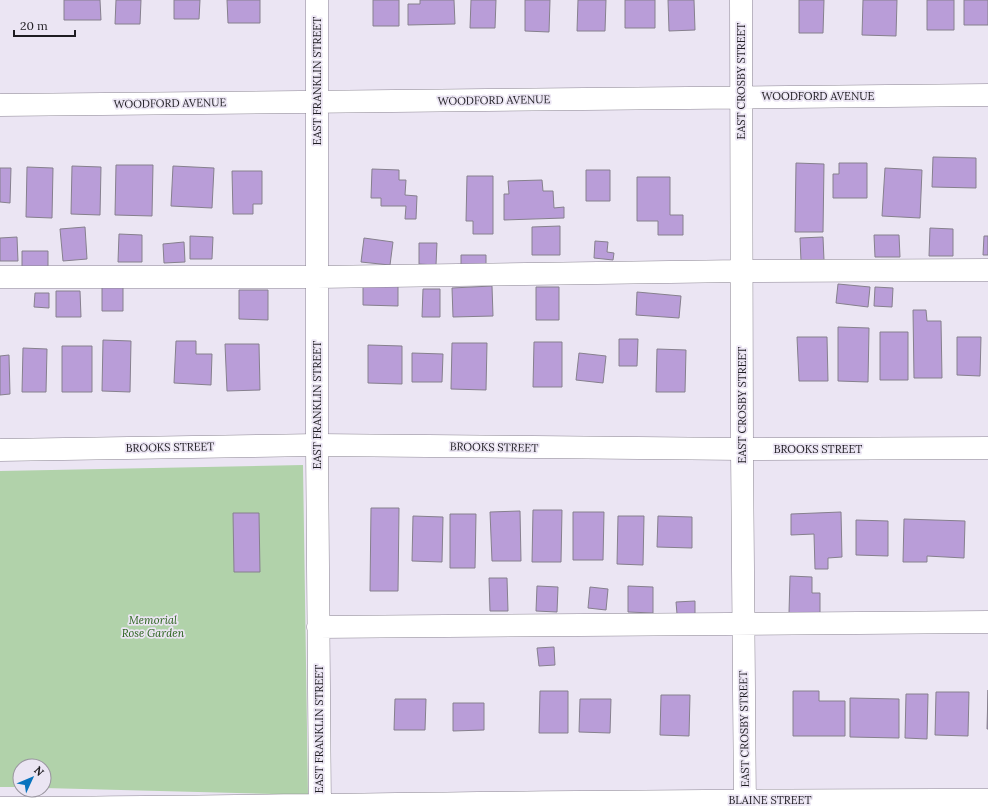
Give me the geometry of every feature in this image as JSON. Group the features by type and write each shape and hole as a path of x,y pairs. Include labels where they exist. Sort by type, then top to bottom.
{"main road":[{"name":"EAST FRANKLIN STREET","path":"317,0 317,445 320,808"},
{"name":"EAST CROSBY STREET","path":"741,0 740,97 745,805"},
{"name":"WOODFORD AVENUE","path":"0,105 988,95"},
{"path":"0,277 317,277 741,271 988,270"},
{"name":"BROOKS STREET","path":"0,450 317,445 742,449 988,448"},
{"path":"318,627 743,622 988,622"},
{"name":"BLAINE STREET","path":"0,808 320,808 745,805 988,800"}],"green space":[{"name":"Memorial Rose Garden","path":"303,465 308,795 52,788 52,758 12,758 12,787 0,787 0,471"}],"building":[{"path":"64,0 100,0 101,20 64,20"},
{"path":"116,0 141,0 140,24 115,24"},
{"path":"174,0 200,0 199,19 174,19"},
{"path":"227,0 260,0 260,23 228,23"},
{"path":"373,0 399,0 399,26 373,26"},
{"path":"420,0 454,0 455,24 408,25 408,4 420,4"},
{"path":"471,0 496,0 495,28 470,28"},
{"path":"525,0 550,0 549,32 525,31"},
{"path":"578,0 606,0 605,31 577,31"},
{"path":"625,0 655,0 655,28 625,28"},
{"path":"668,0 694,0 695,30 669,31"},
{"path":"799,0 824,0 823,33 799,33"},
{"path":"863,0 897,0 896,36 862,35"},
{"path":"927,0 954,0 954,30 927,30"},
{"path":"964,0 988,0 988,25 964,25"},
{"path":"933,157 976,158 976,188 932,187"},
{"path":"796,163 824,164 823,232 795,232"},
{"path":"839,163 867,163 867,198 833,198 833,174 839,174"},
{"path":"116,165 153,165 152,216 115,215"},
{"path":"72,166 101,167 100,215 71,214"},
{"path":"173,166 214,168 212,208 171,206"},
{"path":"27,167 53,168 52,218 26,217"},
{"path":"0,168 11,168 10,203 0,202"},
{"path":"885,168 922,170 920,218 882,216"},
{"path":"372,169 399,170 399,180 406,180 405,195 417,196 416,219 405,219 406,206 381,206 381,198 371,198"},
{"path":"586,170 610,170 610,201 586,201"},
{"path":"232,171 262,171 262,204 253,204 253,214 233,214"},
{"path":"467,176 493,176 493,234 473,234 473,221 466,221"},
{"path":"637,177 670,177 670,215 683,215 683,235 658,235 658,221 637,221"},
{"path":"542,180 543,191 553,191 554,208 564,207 564,218 504,220 504,194 509,194 508,181"},
{"path":"560,226 560,255 532,255 532,227"},
{"path":"85,227 87,259 63,261 60,229"},
{"path":"930,228 953,229 953,256 929,256"},
{"path":"119,234 142,235 142,262 118,262"},
{"path":"874,235 899,235 900,257 875,257"},
{"path":"190,236 213,237 212,259 190,259"},
{"path":"984,236 988,236 988,255 983,255"},
{"path":"17,237 18,261 0,261 0,238"},
{"path":"823,237 824,260 801,261 800,238"},
{"path":"364,238 393,242 390,265 361,262"},
{"path":"595,241 608,242 607,252 614,253 613,260 594,258"},
{"path":"184,242 185,262 164,263 163,244"},
{"path":"419,243 437,243 436,265 419,264"},
{"path":"22,251 48,251 48,269 22,269"},
{"path":"461,255 486,255 486,265 461,265"},
{"path":"363,283 398,284 398,306 363,305"},
{"path":"838,284 870,287 868,307 836,303"},
{"path":"102,286 123,286 123,311 102,311"},
{"path":"492,286 493,316 453,317 452,288"},
{"path":"536,287 559,287 559,320 536,320"},
{"path":"875,287 893,288 892,307 874,306"},
{"path":"423,289 440,289 440,317 422,317"},
{"path":"239,290 268,290 268,320 239,319"},
{"path":"56,291 80,291 81,317 56,317"},
{"path":"637,292 681,296 679,318 636,315"},
{"path":"35,293 49,293 49,308 34,307"},
{"path":"913,310 926,310 927,321 941,321 942,378 914,378"},
{"path":"838,327 869,328 868,382 838,381"},
{"path":"880,332 908,332 908,380 880,380"},
{"path":"797,337 827,337 828,381 799,381"},
{"path":"957,337 981,337 980,376 957,375"},
{"path":"619,339 638,339 637,366 619,366"},
{"path":"103,340 131,341 130,392 102,391"},
{"path":"176,341 196,341 196,354 212,354 211,385 174,383"},
{"path":"534,342 562,342 562,387 533,387"},
{"path":"452,343 487,343 486,390 451,389"},
{"path":"225,344 259,344 260,390 227,391"},
{"path":"368,345 402,346 402,384 368,383"},
{"path":"62,346 92,346 92,392 62,392"},
{"path":"23,348 47,349 46,392 22,392"},
{"path":"657,349 686,350 685,392 656,392"},
{"path":"412,353 443,354 442,382 412,382"},
{"path":"579,353 606,356 603,383 576,380"},
{"path":"9,355 10,394 0,395 0,356"},
{"path":"371,508 399,508 398,591 370,591"},
{"path":"533,510 562,510 561,562 532,562"},
{"path":"520,511 521,561 492,561 490,512"},
{"path":"573,512 604,512 603,560 573,560"},
{"path":"841,512 842,557 828,558 828,569 815,569 814,534 791,535 791,514"},
{"path":"233,513 259,513 260,572 234,572"},
{"path":"450,514 476,514 475,568 450,568"},
{"path":"413,516 443,517 442,562 412,561"},
{"path":"618,516 644,516 643,565 617,564"},
{"path":"658,516 692,517 692,548 657,547"},
{"path":"904,519 965,521 964,558 927,556 927,562 903,562"},
{"path":"856,520 888,521 888,556 856,555"},
{"path":"790,576 812,577 812,593 820,593 820,614 789,613"},
{"path":"489,578 507,578 508,611 490,611"},
{"path":"537,586 558,587 557,612 536,611"},
{"path":"628,586 653,587 653,613 628,612"},
{"path":"590,587 608,589 606,610 588,608"},
{"path":"695,601 695,614 677,614 676,602"},
{"path":"554,647 555,665 539,666 537,648"},
{"path":"988,690 988,729 987,729"},
{"path":"540,691 568,691 568,733 539,733"},
{"path":"793,691 819,691 819,701 845,701 845,736 793,736"},
{"path":"936,692 969,692 968,736 935,735"},
{"path":"906,694 928,694 927,739 905,738"},
{"path":"661,695 690,695 689,736 660,735"},
{"path":"850,698 899,699 899,738 850,737"},
{"path":"395,699 426,699 425,730 394,730"},
{"path":"580,699 611,699 610,733 579,732"},
{"path":"453,703 484,703 484,730 453,731"}]}
